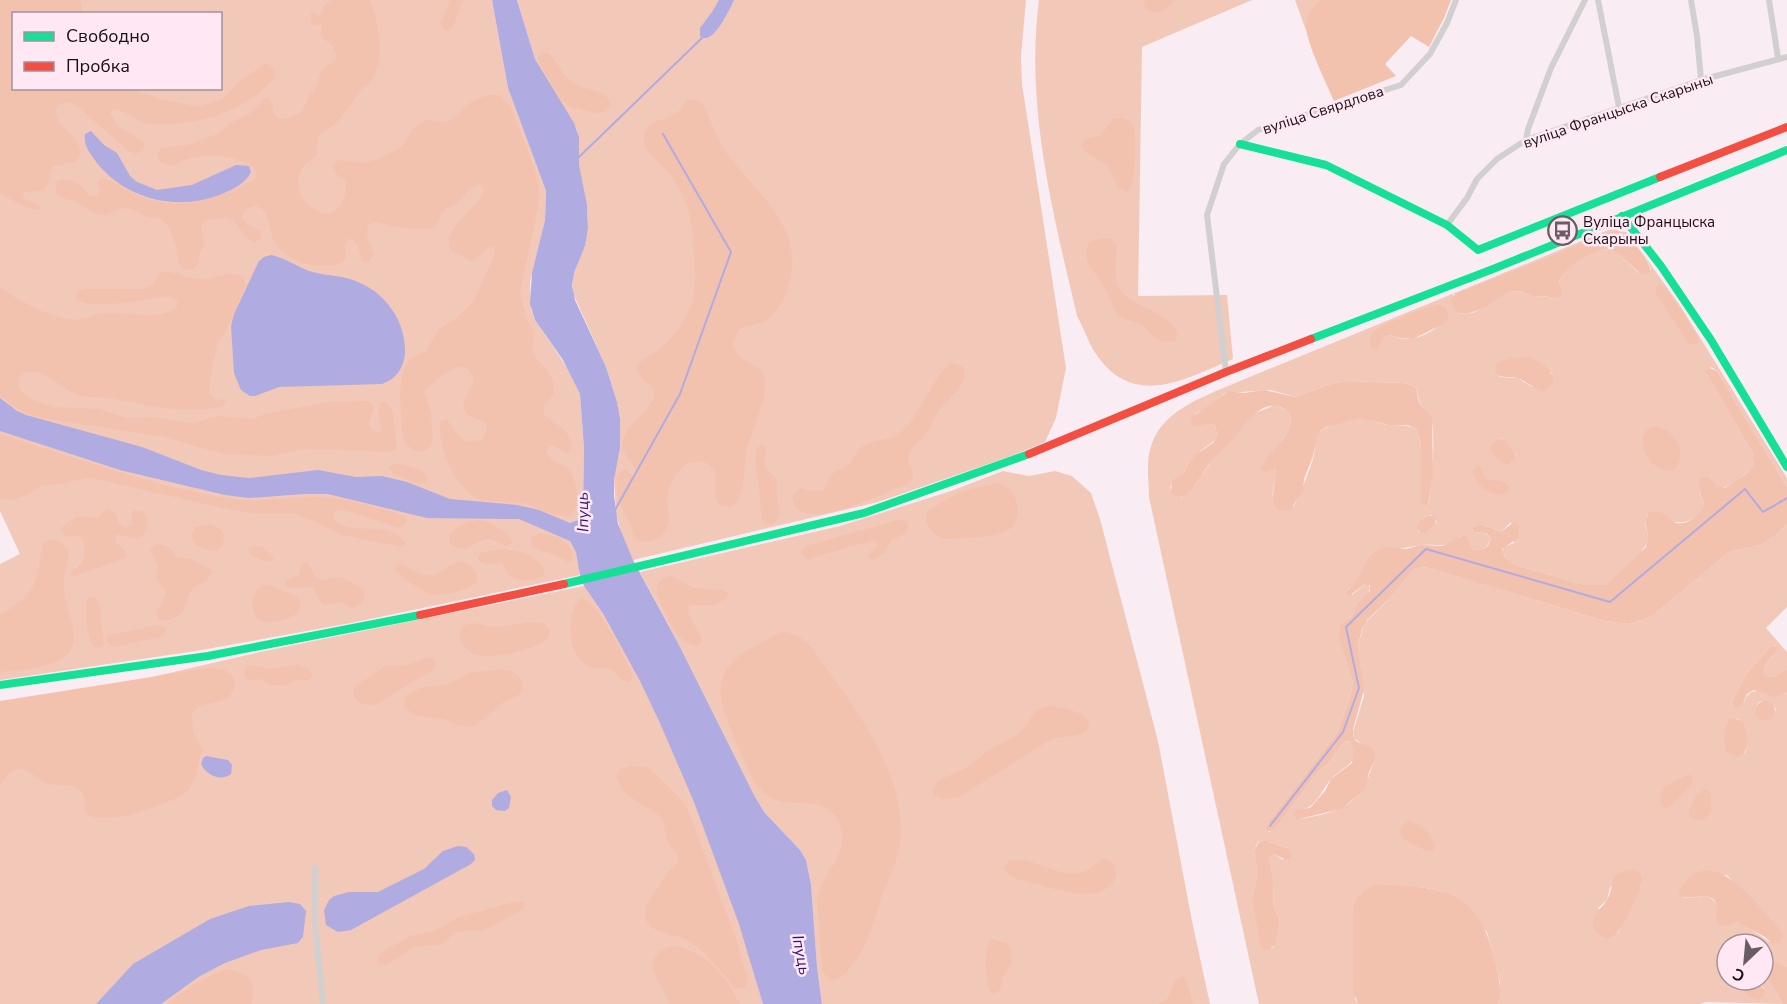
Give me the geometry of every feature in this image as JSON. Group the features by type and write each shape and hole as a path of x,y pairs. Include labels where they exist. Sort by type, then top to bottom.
{"street":[{"name":"вуліца Свярдлова","path":"1226,372 1207,215 1224,164 1240,144 1258,130 1401,85 1430,54 1447,23 1456,0"},
{"path":"1526,140 1551,68 1585,0"},
{"path":"1598,0 1619,107"},
{"path":"1691,0 1701,80"},
{"path":"1769,0 1778,58"},
{"name":"вуліца Францыска Скарыны","path":"1447,225 1467,198 1477,179 1497,159 1526,140 1701,80 1787,57"},
{"path":"1240,144 1326,165 1447,225 1478,250 1787,127"},
{"path":"0,685 219,654 331,634 523,594 864,513 1015,460 1226,372 1386,311 1787,150"},
{"path":"1622,216 1661,266 1711,340 1787,467"},
{"path":"315,868 315,923 323,1004"}],"shaded area":[{"path":"0,0 492,0 508,88 546,191 545,220 530,282 531,309 535,320 568,369 580,394 584,448 583,510 580,519 570,523 570,541 577,552 580,575 351,623 196,651 0,680 0,564 20,554 0,511"},
{"path":"0,0 80,0 83,12 12,12 12,90 136,90 159,99 200,107 224,98 240,81 265,64 274,68 275,77 250,100 219,115 201,120 150,124 122,111 112,109 110,113 119,127 145,142 144,150 136,154 127,150 76,105 61,104 57,107 59,121 77,142 80,156 74,162 54,166 48,185 43,191 24,192 23,198 38,204 41,208 37,210 20,205 0,193"},
{"path":"332,0 370,0 376,19 380,52 376,72 371,81 359,92 339,120 320,135 317,140 316,156 302,169 298,185 300,193 303,200 315,210 331,213 343,200 346,191 345,181 336,174 333,166 338,160 363,163 381,158 402,146 413,129 421,122 451,120 472,101 488,95 499,95 510,106 534,167 539,188 538,208 520,291 526,318 534,332 533,354 548,372 554,387 554,394 544,405 543,412 546,417 565,431 571,442 569,452 553,446 546,451 551,458 571,472 574,480 576,506 573,513 568,516 551,513 523,503 482,500 469,493 455,475 441,441 441,421 447,420 464,440 482,439 487,431 486,423 468,415 463,409 464,401 474,381 470,372 464,367 450,370 424,391 431,412 433,440 429,448 421,452 414,450 406,444 402,434 400,394 405,366 410,359 425,352 439,329 455,319 473,302 495,254 494,248 490,246 477,259 470,261 451,251 449,243 454,228 480,199 484,191 481,184 472,187 458,202 443,211 437,224 432,228 403,228 378,222 370,224 367,236 374,255 367,263 361,261 358,245 352,239 345,244 346,258 337,265 310,265 294,259 280,250 275,243 268,219 263,210 257,206 248,209 242,217 262,234 260,240 254,242 228,218 205,220 201,225 205,244 200,253 198,265 191,270 184,268 178,262 176,245 167,224 161,219 147,217 134,210 123,208 108,214 97,215 75,201 61,198 55,192 57,181 68,180 77,183 91,196 98,196 100,192 97,181 104,178 137,195 168,203 183,203 210,199 253,181 257,175 254,168 239,160 221,156 202,156 173,166 160,162 157,154 161,148 187,145 217,134 230,123 249,114 265,98 273,102 273,111 277,117 286,119 302,112 309,96 317,86 320,73 337,57 333,46 321,37 322,24 312,25 310,16 312,12 320,17 323,6"},
{"path":"450,0 463,0 454,25 448,31 443,29 441,23"},
{"path":"517,0 1026,0 1021,56 1022,84 1066,368 1056,418 1045,442 878,502 633,560 622,537 616,512 614,480 620,434 617,402 606,367 573,293 572,278 585,246 588,216 579,170 577,130 535,59"},
{"path":"1039,0 1252,0 1142,47 1138,296 1227,295 1233,359 1180,380 1162,385 1145,385 1129,382 1113,373 1092,348 1077,316 1044,159 1036,80"},
{"path":"1144,0 1176,0 1162,11 1154,13 1145,8"},
{"path":"1295,0 1320,0 1309,15 1307,33"},
{"path":"1320,0 1451,0 1429,47 1411,36 1385,64 1396,76 1334,101 1313,51 1306,24 1313,8"},
{"path":"543,52 549,53 573,83 607,97 610,102 609,109 597,113 570,107 561,100 539,62 538,57"},
{"path":"690,99 700,101 704,105 725,151 774,210 783,226 790,243 792,261 790,281 782,302 775,312 764,322 741,328 733,345 740,356 760,370 765,384 763,403 746,452 740,497 731,507 721,506 716,496 715,474 708,464 697,461 686,464 678,472 669,488 667,528 660,537 645,542 634,538 618,500 617,478 621,471 627,470 633,477 637,475 624,451 625,435 650,405 654,394 636,367 664,346 678,329 692,302 695,282 693,239 687,207 673,178 650,154 644,138 649,126 678,112"},
{"path":"1114,118 1128,121 1134,128 1134,171 1131,186 1126,191 1118,187 1107,165 1087,153 1081,146 1084,140 1100,136"},
{"path":"1611,229 1626,232 1631,237 1681,307 1787,478 1787,487 1717,371 1711,367 1707,375 1752,452 1754,465 1726,487 1720,488 1714,484 1699,491 1704,504 1699,513 1687,522 1647,515 1645,522 1647,544 1630,564 1606,585 1586,585 1509,561 1502,552 1504,547 1514,543 1511,522 1501,532 1481,524 1472,526 1473,532 1485,533 1491,538 1487,546 1481,550 1472,548 1468,537 1461,536 1446,544 1398,549 1367,559 1360,577 1348,590 1352,595 1365,584 1368,584 1370,588 1368,594 1358,602 1354,613 1348,620 1341,641 1353,683 1337,733 1267,824 1265,830 1270,832 1276,828 1317,773 1329,763 1344,742 1350,741 1355,747 1354,758 1332,778 1313,804 1304,809 1299,819 1318,816 1345,806 1365,785 1374,762 1362,744 1354,738 1353,732 1364,696 1358,646 1364,624 1392,596 1414,569 1423,567 1435,569 1604,621 1629,624 1651,617 1729,552 1761,545 1787,524 1787,607 1766,628 1787,652 1787,669 1772,677 1764,673 1766,663 1776,652 1776,645 1772,645 1747,673 1732,701 1744,703 1750,693 1755,691 1787,693 1787,967 1775,964 1775,937 1781,931 1727,875 1687,879 1678,892 1684,898 1704,896 1712,899 1726,926 1735,922 1741,923 1755,932 1715,932 1715,992 1775,991 1783,1004 1705,1002 1701,1004 1498,1004 1500,982 1487,932 1444,892 1427,888 1381,884 1360,894 1353,909 1355,999 1358,1004 1259,1004 1149,497 1148,461 1155,436 1172,415 1209,394","holes":["1621,233 1626,236 1639,249 1651,270 1639,273 1618,254 1606,249 1586,257 1562,276 1559,281 1563,292 1559,299 1544,296 1533,297 1520,291 1509,292 1473,313 1461,314 1453,307 1453,295 1602,235","1446,307 1449,314 1436,328 1425,335 1405,339 1388,335 1383,338 1379,350 1374,350 1374,330","1540,363 1553,374 1532,387 1518,378 1500,377 1494,372 1496,364","1344,381 1404,383 1415,388 1432,425 1433,461 1428,505 1421,501 1421,443 1416,429 1359,418 1347,420 1319,432 1310,468 1294,506 1281,509 1273,497 1277,472 1262,466 1284,437 1290,424 1291,417 1286,410 1275,405 1253,414 1231,442 1212,460 1194,487 1181,497 1170,488 1197,454 1213,442 1217,435 1215,425 1195,414 1211,405 1225,393 1271,390 1295,397","1498,438 1503,439 1516,456 1510,463 1491,444","1428,515 1431,515 1437,522 1420,533 1418,531 1419,521","1760,701 1774,706 1776,710 1769,720 1763,721 1756,706","1738,719 1744,726 1747,735 1745,753 1724,745 1727,724","1264,840 1287,848 1283,860 1274,854 1269,858 1274,882 1273,905 1280,922 1273,948 1267,950 1252,898 1258,872 1254,851 1258,842","1641,874 1641,886 1618,933 1598,908 1607,900 1610,887"]},
{"path":"1616,231 1627,237 1638,248 1647,261 1650,273 1642,275 1618,254 1606,249 1586,257 1562,276 1559,281 1563,292 1559,299 1544,296 1533,297 1520,291 1509,292 1476,311 1460,313 1454,309 1451,299 1456,293"},
{"path":"1110,238 1116,244 1116,278 1121,291 1167,320 1178,335 1175,341 1164,342 1139,323 1117,314 1107,291 1088,263 1086,252 1088,244"},
{"path":"160,272 203,279 236,274 245,279 245,287 228,327 217,345 210,380 210,394 215,399 226,400 224,406 181,410 110,398 82,396 34,372 27,372 20,376 18,383 20,390 31,399 55,407 99,409 127,418 150,417 192,423 218,416 252,419 268,413 330,402 367,401 374,407 369,424 372,430 379,433 382,430 378,415 380,403 385,402 393,412 397,449 389,452 306,449 271,456 223,454 164,437 41,418 21,411 0,396 0,288 41,310 68,319 104,313 151,315 169,312 177,307 177,300 168,296 120,303 93,304 76,299 77,293 84,289 145,289 154,283"},
{"path":"1659,284 1667,289 1697,335 1696,345 1688,343 1656,294 1655,288"},
{"path":"1440,305 1446,307 1449,314 1447,321 1443,324 1413,339 1388,335 1383,338 1379,350 1371,348 1369,340 1374,330 1425,308"},
{"path":"1527,357 1544,365 1550,372 1554,380 1550,387 1545,390 1536,389 1522,380 1502,377 1494,372 1496,364 1510,358"},
{"path":"950,363 962,366 964,379 938,412 924,437 910,452 908,458 913,476 909,483 835,511 810,514 795,507 792,497 800,488 814,492 823,490 832,474 849,464 860,448 868,443 894,437 909,425 941,372"},
{"path":"1709,368 1717,371 1787,487 1787,524 1761,545 1729,552 1651,617 1629,624 1604,621 1434,569 1423,567 1414,569 1392,596 1367,620 1358,646 1364,690 1353,736 1356,741 1372,748 1375,754 1366,787 1341,809 1299,819 1293,815 1296,810 1310,808 1325,791 1331,779 1352,763 1354,749 1350,741 1344,742 1329,763 1317,773 1276,828 1266,831 1267,824 1337,733 1353,683 1339,637 1340,626 1352,616 1358,602 1370,591 1370,586 1365,584 1349,596 1346,593 1359,577 1367,559 1375,551 1386,547 1406,549 1421,545 1442,546 1464,535 1468,537 1473,548 1481,550 1488,546 1491,538 1486,533 1473,532 1472,526 1481,524 1501,532 1514,522 1519,525 1518,538 1502,549 1510,561 1519,566 1586,585 1606,585 1646,547 1648,537 1645,519 1650,512 1661,512 1676,523 1689,521 1696,516 1704,504 1698,487 1700,479 1707,476 1717,486 1725,488 1746,474 1754,465 1752,452 1707,375 1706,371"},
{"path":"1344,381 1404,383 1415,388 1420,404 1432,419 1433,474 1428,505 1423,505 1421,501 1421,443 1416,429 1408,425 1388,425 1361,418 1326,427 1320,431 1304,479 1303,490 1291,509 1277,508 1273,497 1276,470 1272,469 1265,473 1261,468 1284,438 1290,425 1291,417 1286,410 1277,406 1262,409 1248,420 1188,493 1177,496 1171,492 1172,481 1184,472 1195,455 1213,443 1217,435 1215,425 1209,423 1196,427 1191,424 1192,417 1229,391 1244,393 1264,390 1295,397"},
{"path":"1654,426 1668,432 1678,443 1680,456 1674,470 1658,467 1646,454 1643,437 1646,430"},
{"path":"0,434 116,471 204,494 254,500 323,497 376,507 397,513 405,517 407,521 399,528 344,510 336,510 333,515 338,523 346,526 389,531 399,535 406,544 401,547 342,535 294,514 260,514 231,510 88,477 41,486 24,496 11,500 0,499"},
{"path":"1498,438 1505,440 1515,454 1515,459 1507,465 1500,462 1490,450 1491,444"},
{"path":"762,444 766,448 765,467 775,477 777,484 779,515 778,519 770,525 764,523 761,515 755,459 757,448"},
{"path":"394,464 408,465 420,470 427,476 427,482 418,484 393,474 389,467"},
{"path":"1476,465 1480,466 1486,479 1505,482 1509,486 1509,491 1497,494 1486,491 1475,478 1473,472"},
{"path":"1003,471 1029,476 1055,471 1072,476 1091,493 1100,519 1158,741 1210,1004 822,1004 811,884 806,860 800,850 765,813 755,797 640,572 840,526 951,491"},
{"path":"997,483 1009,489 1016,501 1017,516 1011,528 998,534 945,539 936,535 929,528 926,520 928,511 959,492"},
{"path":"108,509 116,513 118,523 125,528 132,524 131,514 134,510 144,512 148,520 144,535 134,539 116,534 115,541 126,552 126,558 72,577 70,572 83,559 84,540 80,536 64,535 61,528 77,516 98,518 103,511"},
{"path":"1428,515 1435,517 1436,524 1425,533 1420,533 1417,528 1419,521"},
{"path":"480,520 499,528 508,535 513,543 507,546 488,539 461,549 450,543 449,536 455,529"},
{"path":"898,520 908,523 908,530 892,539 884,553 874,560 868,556 871,550 877,547 878,544 874,540 808,559 801,554 801,550 806,546"},
{"path":"210,524 219,528 224,534 223,545 217,550 206,550 193,542 192,533 195,527"},
{"path":"542,533 564,541 571,550 572,561 567,562 531,546 531,537"},
{"path":"51,539 61,542 69,551 64,588 74,632 72,648 56,662 45,666 0,672 0,615 22,600 33,587 43,544"},
{"path":"155,545 168,547 176,556 191,559 211,569 212,572 206,581 192,589 182,613 165,621 158,618 156,613 166,595 165,589 156,580 158,566 150,550"},
{"path":"255,546 263,548 273,556 273,560 267,562 250,555 248,548"},
{"path":"499,549 513,550 534,558 539,562 545,574 532,580 518,579 509,576 502,563 486,564 479,561 480,553"},
{"path":"307,562 320,580 340,577 360,587 365,592 363,602 354,608 341,602 326,604 320,601 311,587 289,588 285,586 286,581 299,575 301,565"},
{"path":"461,562 473,569 477,575 477,582 462,590 442,595 422,590 395,570 396,565 400,563 421,574 433,575"},
{"path":"671,576 694,588 722,590 728,593 727,598 715,605 688,607 689,615 702,638 698,646 691,645 678,635 658,597 659,583 663,578"},
{"path":"262,585 271,586 299,599 299,612 278,621 267,622 257,619 253,610 253,600 256,591"},
{"path":"584,586 605,616 630,661 654,708 697,805 733,905 763,1004 0,1004 0,712 260,652"},
{"path":"93,596 99,605 105,644 100,648 93,646 87,629 87,602 88,597"},
{"path":"580,598 594,608 609,629 632,672 633,677 629,682 622,680 611,669 588,666 576,653 572,644 570,624"},
{"path":"528,622 542,623 549,628 550,635 537,645 503,655 474,654 462,644 460,639 460,630 469,624 500,627"},
{"path":"157,625 166,627 166,633 160,637 118,646 112,646 107,642 107,636"},
{"path":"785,632 799,636 812,648 857,712 884,760 899,810 901,836 898,853 865,945 853,965 836,980 828,979 822,970 817,899 842,845 839,823 833,813 825,807 776,800 762,791 747,768 722,701 723,676 731,664 743,653"},
{"path":"1772,645 1777,646 1777,651 1766,663 1764,673 1772,677 1787,669 1787,693 1775,697 1754,690 1747,694 1742,706 1735,707 1732,701 1747,673"},
{"path":"428,657 435,661 435,668 375,705 361,704 354,697 356,686 385,666 406,665"},
{"path":"251,665 269,669 296,665 309,669 312,675 309,680 295,680 286,685 271,685 261,679 250,681 245,678 245,668"},
{"path":"208,668 228,672 235,686 227,699 199,706 192,714 193,733 203,749 192,785 182,796 120,817 95,818 87,814 84,797 77,789 45,783 24,769 11,772 0,786 0,701"},
{"path":"503,669 521,678 523,689 519,695 504,702 475,726 460,726 444,719 415,715 404,707 405,697 422,687 449,684 476,672"},
{"path":"1761,701 1769,701 1775,707 1775,715 1769,721 1761,721 1755,715 1755,707"},
{"path":"1045,706 1064,708 1079,713 1088,721 1089,727 1079,735 1050,740 959,797 944,799 934,795 933,788 939,780 966,768 989,750 1017,735 1035,711"},
{"path":"1732,718 1742,721 1748,736 1746,750 1738,757 1727,753 1724,744 1725,730"},
{"path":"631,766 646,767 652,770 686,805 736,939 748,980 745,989 735,988 710,959 692,943 657,930 647,923 645,914 648,903 667,873 679,860 667,840 661,818 627,794 618,782 617,773 620,769"},
{"path":"1689,774 1693,778 1692,784 1670,807 1662,807 1660,798 1664,787"},
{"path":"1703,790 1711,794 1711,812 1702,820 1695,820 1688,812 1696,796"},
{"path":"1408,821 1421,826 1428,833 1435,845 1433,851 1426,851 1402,838 1400,828"},
{"path":"1264,840 1287,848 1292,853 1286,860 1274,854 1269,858 1274,882 1273,905 1280,922 1275,944 1269,951 1260,943 1252,898 1258,872 1254,851 1259,842"},
{"path":"1103,859 1114,864 1116,876 1103,890 1082,894 1014,878 1004,867 1009,861 1028,861 1074,874 1086,871"},
{"path":"1632,869 1641,874 1638,893 1620,929 1616,934 1606,938 1594,929 1593,920 1610,894 1615,876"},
{"path":"1708,870 1718,873 1738,885 1779,928 1783,934 1780,943 1775,943 1775,932 1756,932 1737,922 1726,926 1720,925 1715,902 1709,897 1680,896 1678,892 1684,883 1698,872"},
{"path":"1381,884 1421,887 1438,891 1466,904 1477,916 1486,932 1500,985 1498,1004 1358,1004 1353,990 1353,909 1362,892"},
{"path":"517,901 523,902 525,906 523,909 485,930 456,932 442,944 413,948 386,965 378,963 377,960 381,953 410,936 434,931 459,917"},
{"path":"992,939 1008,943 1012,963 1003,977 1000,990 994,994 988,987 986,973 987,949"},
{"path":"674,946 696,954 714,966 740,1004 670,1004 654,973 653,960 664,948"},
{"path":"1775,963 1787,967 1787,1004 1783,1004 1775,991"},
{"path":"226,969 240,972 249,979 254,990 251,1004 167,1004 197,982"},
{"path":"1183,977 1193,1004 1157,1004 1167,999 1174,983"},
{"path":"1745,992 1765,992 1763,998 1756,1000"}],"water":[{"name":"Іпуць","path":"492,0 517,0 535,59 574,123 579,137 579,165 587,205 588,228 585,246 574,273 572,285 575,300 606,367 617,402 620,419 620,447 614,480 614,496 618,524 633,560 679,645 755,797 765,813 800,850 806,860 811,884 822,1004 763,1004 739,924 694,802 640,681 604,615 584,586 576,552 570,541 519,519 427,518 328,494 249,498 225,495 120,470 0,431 0,398 26,415 142,447 201,470 221,475 249,478 318,470 356,477 382,476 407,482 450,499 517,505 539,510 570,523 580,519 583,510 584,448 580,394 563,360 535,320 530,304 532,273 545,220 546,191 508,88"},
{"path":"719,0 734,0 716,31 708,38 702,37 700,28"},
{"path":"91,131 104,145 117,153 130,176 137,182 157,190 192,185 236,165 249,166 251,172 242,183 234,188 205,199 171,202 154,199 138,194 109,176 88,150 85,134"},
{"path":"271,255 309,271 358,282 380,296 396,316 404,340 404,358 395,376 382,384 279,387 255,396 250,396 241,390 234,373 231,326 234,314 259,261"},
{"path":"206,756 228,760 232,765 231,774 218,777 210,774 201,764"},
{"path":"507,790 511,797 509,808 505,811 496,810 492,806 492,800 498,793"},
{"path":"458,846 466,847 474,854 475,860 471,864 351,930 338,932 326,925 324,910 334,896 349,892 378,892 424,869 443,851"},
{"path":"289,902 300,904 306,911 303,937 298,943 261,950 225,963 200,976 161,1004 96,1004 133,964 210,919 249,906"}],"waterway":[{"path":"578,158 703,37"},
{"path":"615,510 680,394 731,252 663,134"},
{"path":"1270,826 1343,732 1359,688 1346,627 1426,549 1610,602 1745,489 1763,512 1787,498"}],"traffic: fast":[{"path":"1240,144 1326,165 1447,225 1478,250 1660,177"},
{"path":"1311,339 1493,269 1787,150"},
{"path":"1622,216 1661,266 1711,340 1787,467"},
{"path":"564,584 864,513 1029,454"},
{"path":"0,685 208,656 420,615"}],"traffic: jam":[{"path":"1660,177 1787,127"},
{"path":"1029,454 1311,339"},
{"path":"420,615 564,584"}],"place":[{"name":"Вуліца Францыска Скарыны","path":"1562,231"}]}
